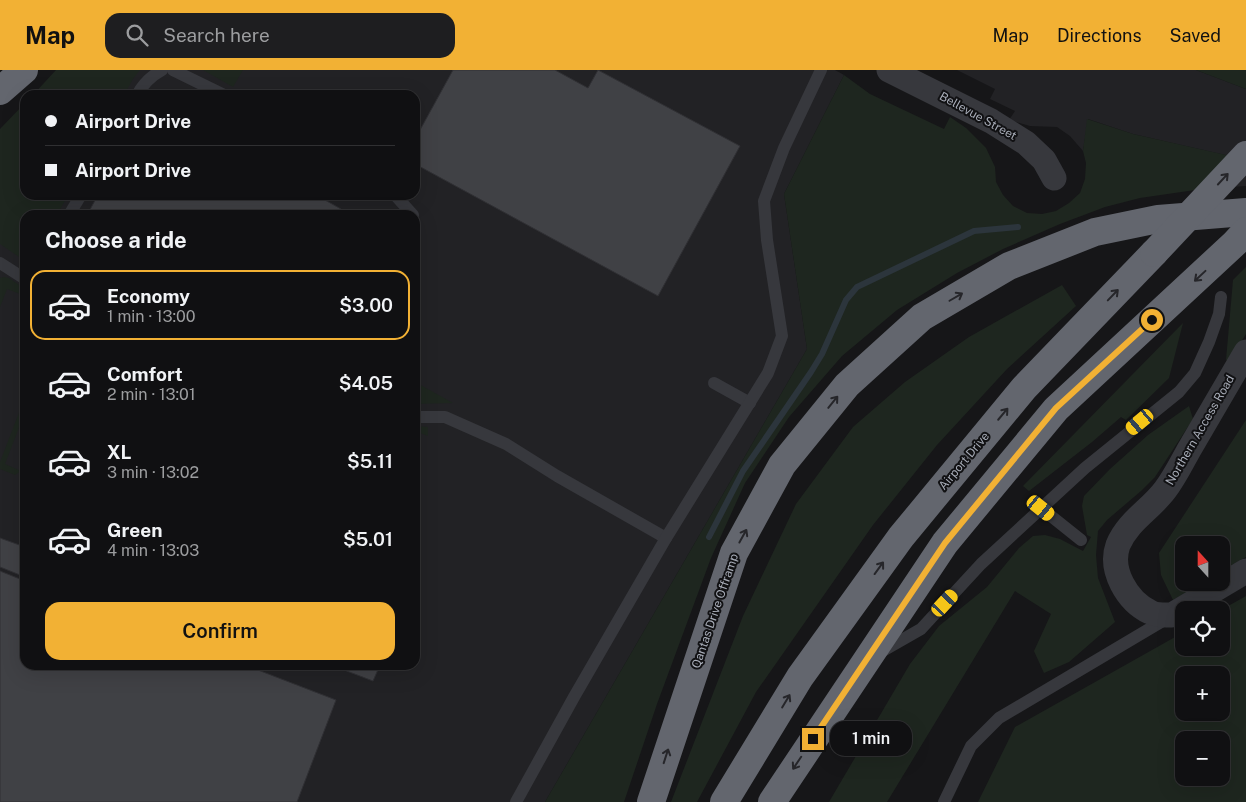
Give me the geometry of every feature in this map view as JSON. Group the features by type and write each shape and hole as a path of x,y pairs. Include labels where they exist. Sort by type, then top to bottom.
{"highway":[{"path":"0,91 24,70"},
{"name":"Airport Drive","path":"724,802 800,677 901,537 1024,388 1246,155"},
{"name":"Qantas Drive Offramp","path":"651,802 734,553 782,465 847,385 922,317 1009,266 1095,232 1158,219 1246,212"},
{"path":"772,802 945,543 1056,408 1242,236"}],"street":[{"name":"Bellevue Street","path":"889,70 991,121 1026,143 1044,160 1054,178"},
{"name":"Northern Access Road","path":"1172,615 1162,616 1150,612 1129,593 1119,579 1118,547 1132,523 1165,491 1246,352"},
{"path":"1172,615 1246,571"}],"lane":[{"path":"140,90 153,74 162,70"},
{"path":"173,70 214,90"},
{"path":"516,802 666,538 768,373 782,336 767,240 764,201 784,148 821,70"},
{"path":"400,200 409,210"},
{"path":"0,263 20,276"},
{"path":"864,662 922,629 981,564 1041,508 1085,468 1179,392 1195,373 1209,342 1219,314 1221,297"},
{"path":"714,382 750,403"},
{"path":"420,417 446,417 506,444 557,476 666,538"},
{"path":"1041,508 1081,540"},
{"path":"944,802 971,746 999,718 1172,615"}],"shaded area":[{"path":"56,70 140,70 127,90 38,90"},
{"path":"69,70 835,70 844,75 784,194 807,349 545,802 0,802 0,143 20,185 20,200 420,200 420,90 50,90"},
{"path":"203,70 243,70 233,87"},
{"path":"957,70 1196,70 1246,89 1246,186 1202,189 1234,157 1133,134 1088,119 1083,151 1070,136 1057,127 1030,126 1009,120 1015,111 990,99 995,89"},
{"path":"1196,70 1246,70 1246,89"},
{"path":"844,75 870,94 944,129 950,117 966,128 986,148 995,167 996,182 1003,195 1013,206 1027,213 1042,214 1056,211 1080,193 1085,179 1086,163 1083,151 1087,119 1133,134 1235,157 1202,189 1140,198 1105,207 1003,249 957,273 897,310 842,356 789,417 745,483 711,558 657,704 624,802 545,802 807,349 784,194"},
{"path":"20,108 20,200 65,200 60,210 20,210 20,258 0,244 0,129"},
{"path":"1246,267 1246,334 1229,361 1226,360 1233,280"},
{"path":"0,278 9,278 20,286 20,294 7,289 0,307"},
{"path":"1062,285 1076,306 1007,369 937,445 873,525 756,692 697,802 671,802 743,616 796,504 853,427 905,382 969,337"},
{"path":"1183,323 1169,378 1126,420 1121,417 1029,491 1023,486"},
{"path":"420,385 453,403 420,404"},
{"path":"1189,406 1193,419 1155,477 1107,520 1098,531 1096,555 1098,578 1115,622 1069,662 1044,673 1034,651 1051,614 1015,591 887,802 829,802 910,664 939,626 987,587 1019,548 1033,536 1045,535 1060,539 1083,551 1091,537 1087,535 1082,506 1084,496 1110,469 1148,435"},
{"path":"20,410 20,425 5,464 20,472 15,475 0,469 0,462"},
{"path":"1246,420 1246,557 1230,566 1230,536 1175,536 1175,591 1189,591 1173,600 1161,575 1159,553"},
{"path":"420,426 428,427 428,436 420,433"},
{"path":"1246,596 1246,802 978,802 1015,727 1175,637 1175,656 1230,656 1230,605"}],"building":[{"path":"453,70 555,70 588,88 598,70 740,146 658,296 420,167 420,130"},
{"path":"95,200 325,200 341,209 340,210 90,210"},
{"path":"0,538 20,545 20,575 0,567"},
{"path":"0,571 20,579 20,670 258,670 336,700 297,802 0,802"},
{"path":"344,670 378,670 373,681"}],"waterway":[{"path":"709,537 743,471 811,372 822,354 846,300 857,287 974,231 1018,227"}],"route":[{"path":"813,739 945,543 1056,408 1152,320"}]}
